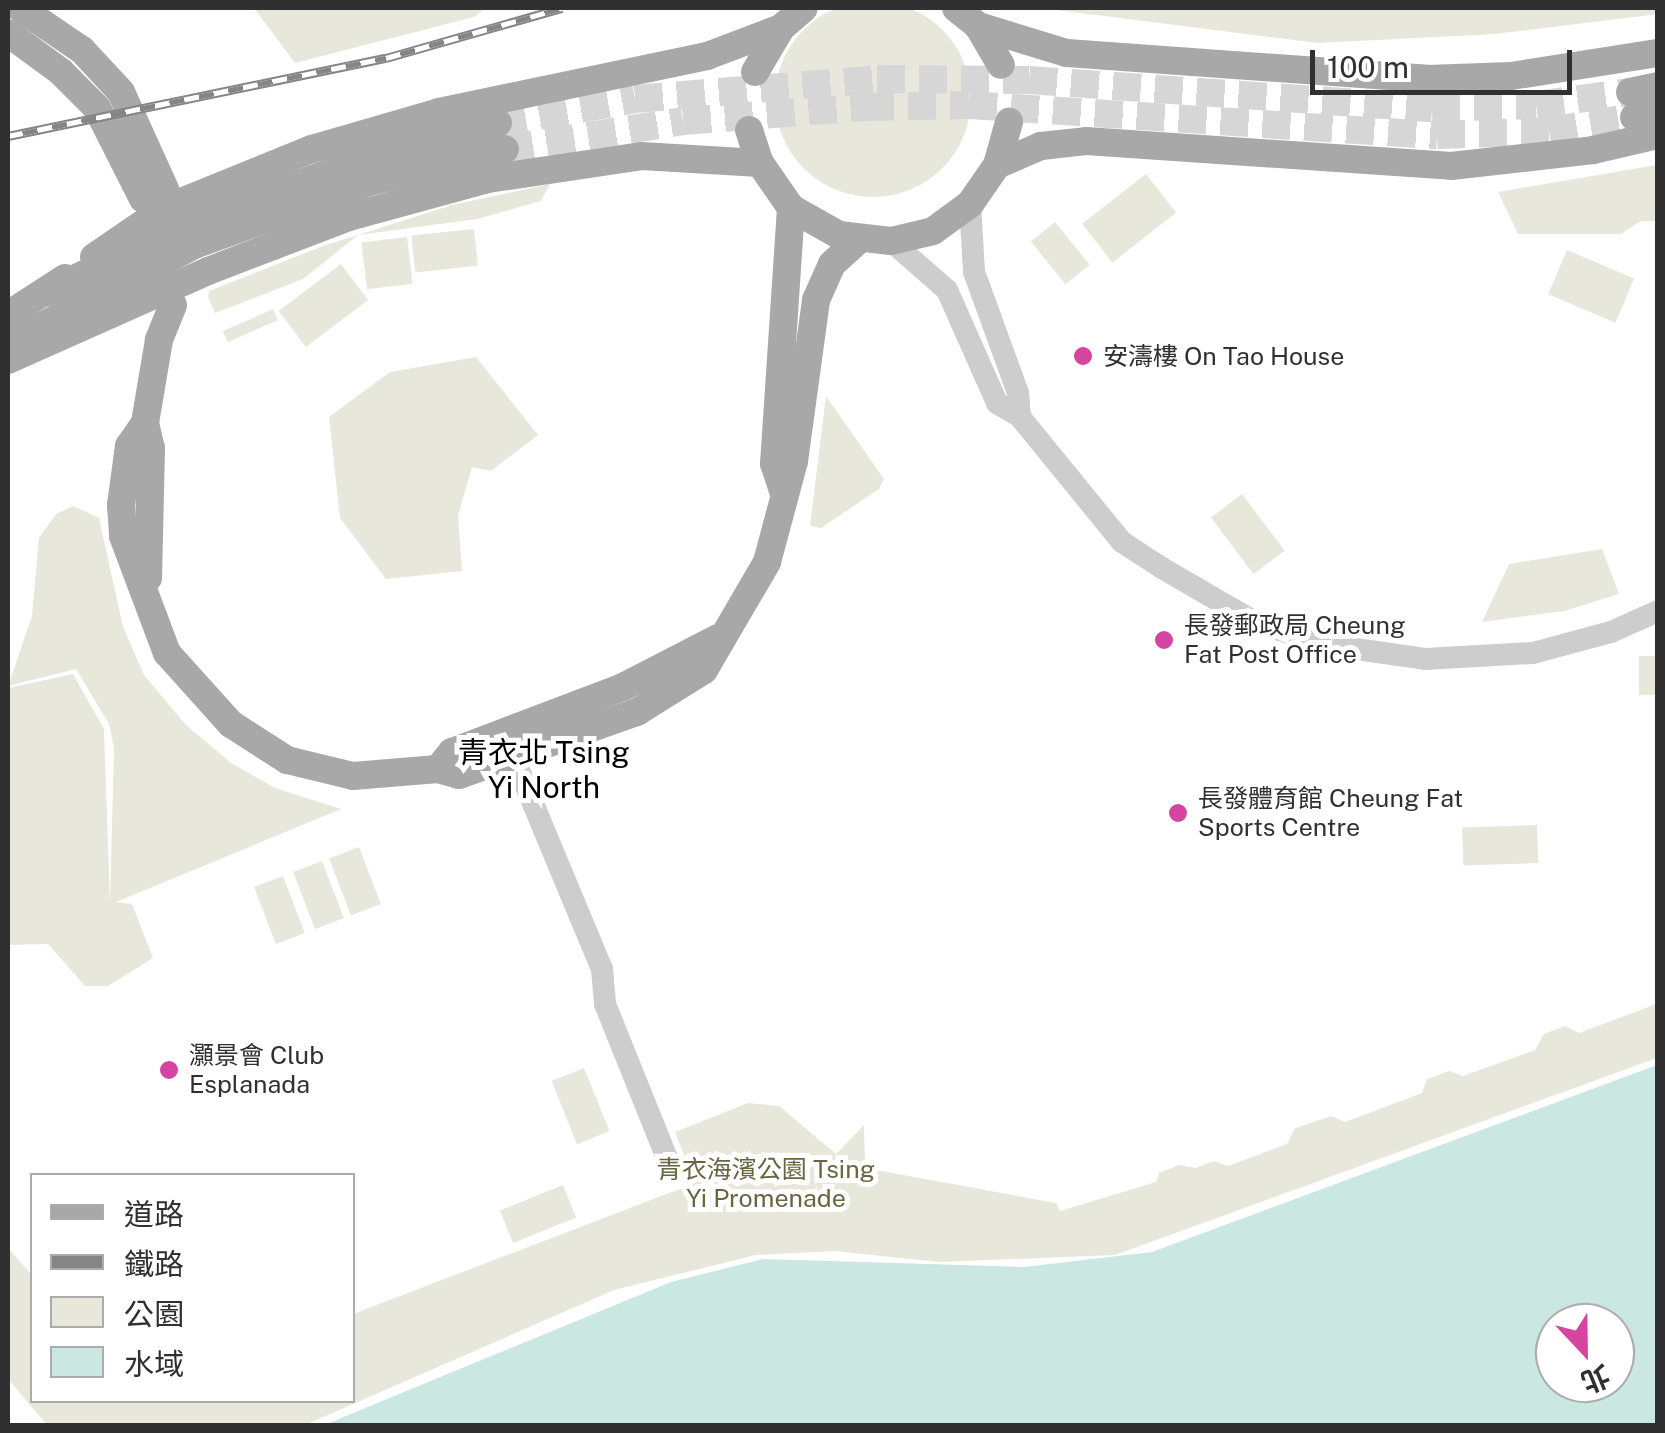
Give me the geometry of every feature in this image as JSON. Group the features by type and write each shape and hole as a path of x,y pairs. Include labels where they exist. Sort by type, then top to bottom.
{"main road":[{"path":"9,8 15,38 97,108 154,194 121,92 82,50 20,8"},
{"path":"755,72 781,28 804,8"},
{"path":"956,8 978,26 1001,66"},
{"path":"978,26 1067,54 1427,79 1511,76 1658,53"},
{"path":"8,315 164,209 267,165 439,112 707,56 781,28"},
{"path":"750,130 760,163 790,208 859,240 891,241 932,231 970,204 997,165 1009,122"},
{"path":"997,165 1041,146 1086,141 1452,166 1593,150 1658,135"},
{"path":"8,346 117,282 228,231 502,136 271,191 45,293"},
{"path":"8,360 307,231 458,186 562,165 680,154 760,163"},
{"path":"784,494 774,464 790,208"},
{"path":"164,305 144,423 130,446 121,518 167,653 200,696 287,760 352,776 438,768 458,775 514,759 680,691 704,670 718,638 767,562 794,461 816,300 832,264 859,240"},
{"path":"438,768 452,752 623,687 718,638"}],"street":[{"path":"970,204 974,272 1018,393 1020,417"},
{"path":"891,241 947,290 997,403 1020,417 1122,542 1255,622 1322,644 1424,659 1493,658 1573,645 1658,611"},
{"path":"503,732 602,969 605,1004 666,1156"}],"green space":[{"path":"873,1 910,9 942,30 963,62 971,99 963,136 942,168 910,189 873,197 836,189 804,168 783,136 775,99 783,62 804,30 836,9"},
{"path":"254,8 486,8 474,17 295,63"},
{"path":"1041,8 1657,8 1658,14 1495,34 1318,43"},
{"path":"1657,165 1657,221 1641,221 1621,234 1518,234 1498,192"},
{"path":"1146,174 1176,213 1112,262 1082,224"},
{"path":"550,184 541,201 477,219 358,235 452,205"},
{"path":"1055,222 1090,265 1066,284 1031,242"},
{"path":"474,229 478,266 415,272 411,236"},
{"path":"358,235 303,279 215,313 209,291"},
{"path":"407,237 413,284 367,289 361,243"},
{"path":"1567,250 1634,279 1615,323 1548,294"},
{"path":"341,264 368,300 306,347 279,311"},
{"path":"273,309 278,320 228,342 223,331"},
{"path":"476,357 538,435 491,471 472,467 458,516 462,571 386,579 340,518 329,417 390,372"},
{"path":"826,396 884,479 879,489 821,528 810,526"},
{"path":"1242,494 1285,551 1254,574 1211,517"},
{"path":"73,506 99,518 123,627 144,675 185,724 231,763 275,788 341,809 116,902 132,904 153,958 108,986 85,986 48,944 8,945 8,688 73,674 104,729 110,903 114,748 109,724 76,669 8,686 32,616 39,538 56,514"},
{"path":"1602,549 1619,594 1564,611 1482,622 1509,564"},
{"path":"1639,656 1657,656 1657,695 1639,695"},
{"path":"1537,825 1538,863 1463,866 1462,828"},
{"path":"359,847 381,904 351,915 329,858"},
{"path":"322,861 344,918 315,929 293,872"},
{"path":"283,876 305,933 276,944 254,887"},
{"name":"青衣海濱公園 Tsing Yi Promenade","path":"1657,998 1657,1058 1115,1255 939,1262 835,1251 756,1255 614,1290 305,1425 47,1425 8,1379 8,1248 30,1273 30,1403 355,1403 355,1313 695,1183 675,1132 748,1103 779,1106 836,1154 864,1125 865,1168 1056,1203 1060,1211 1156,1182 1159,1173 1179,1165 1196,1168 1214,1161 1228,1166 1287,1144 1295,1128 1331,1116 1345,1122 1422,1093 1427,1079 1449,1071 1463,1076 1535,1050 1544,1034 1565,1026 1579,1033 1654,1005"},
{"path":"584,1068 609,1131 577,1144 552,1081"},
{"path":"563,1185 576,1217 513,1243 500,1210"}],"water":[{"path":"1657,1065 1657,1425 324,1425 671,1282 763,1259 1024,1267 1152,1252"}],"tunnel":[{"path":"498,123 635,99 877,79 1029,80 1432,108 1536,105 1630,92"},
{"path":"505,149 683,121 866,107 969,105 1437,135 1549,131 1634,117"}],"railway":[{"path":"8,136 386,58 562,8"}],"place":[{"name":"安濤樓 On Tao House","path":"1083,356"},
{"name":"長發郵政局 Cheung Fat Post Office","path":"1164,640"},
{"name":"長發體育館 Cheung Fat Sports Centre","path":"1178,813"},
{"name":"灝景會 Club Esplanada","path":"169,1070"}],"district":[{"name":"青衣北 Tsing Yi North","path":"544,769"}]}
